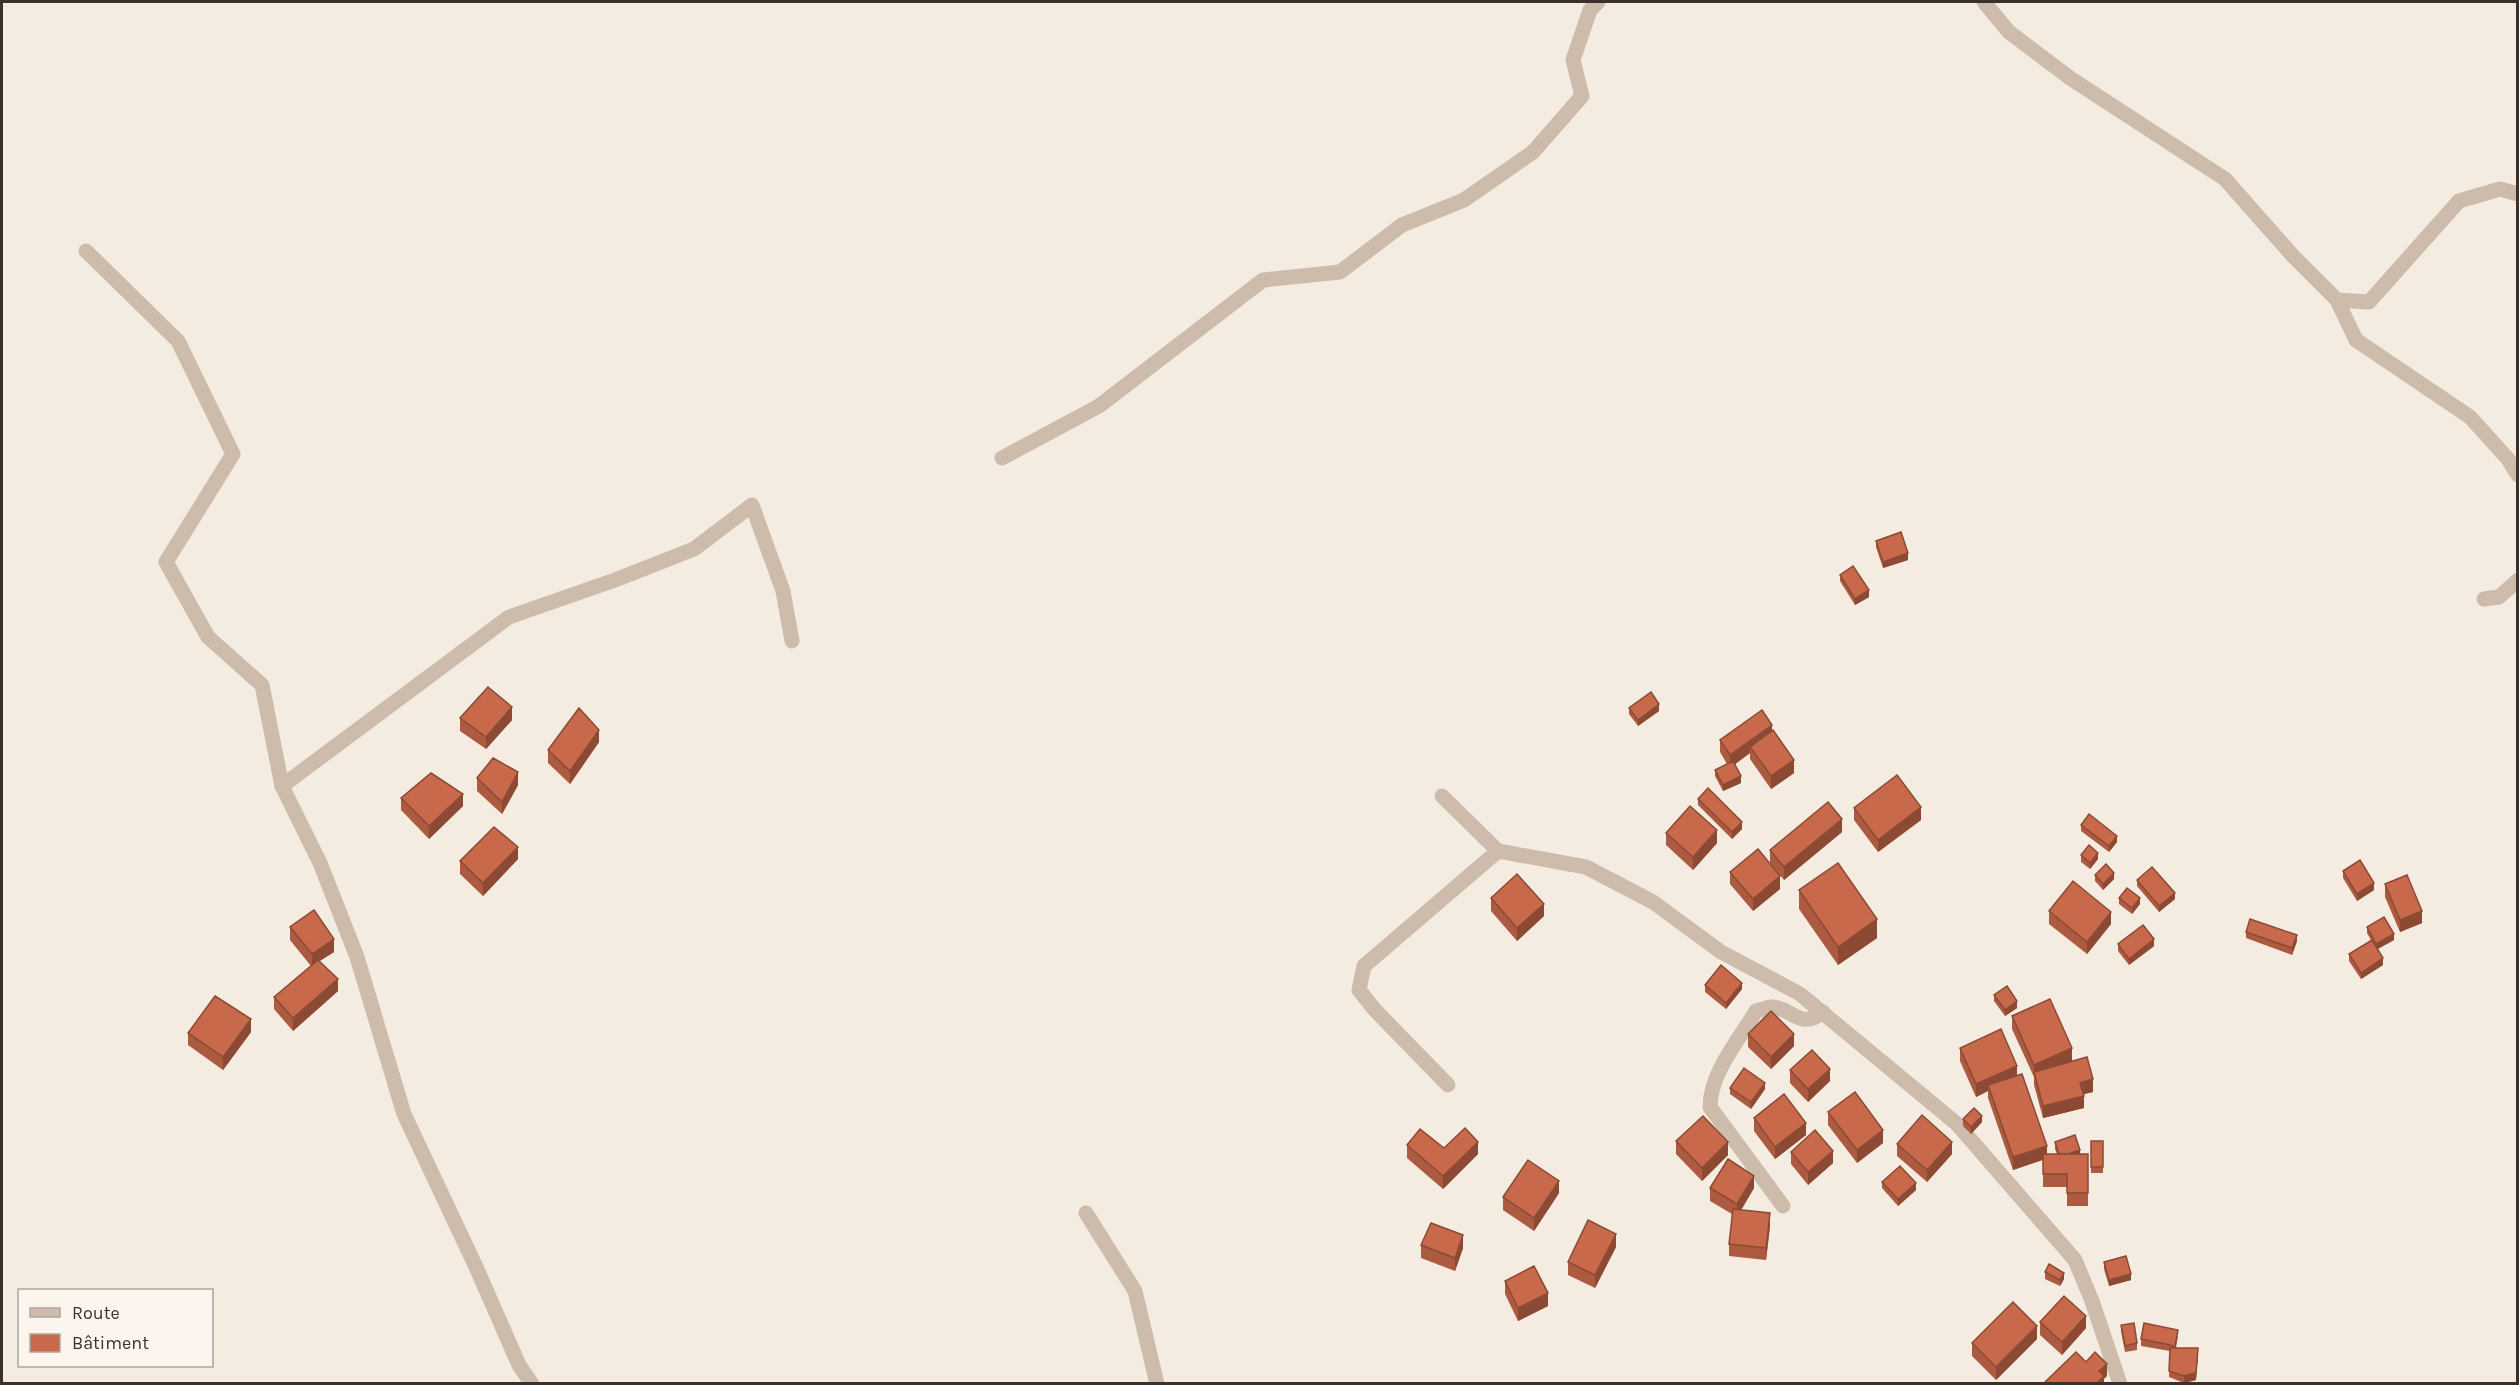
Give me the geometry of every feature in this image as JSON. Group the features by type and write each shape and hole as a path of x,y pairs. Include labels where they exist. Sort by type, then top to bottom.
{"street":[{"path":"1984,2 2009,32 2070,78 2225,179 2337,300 2356,340 2470,417 2508,459 2517,475"},
{"path":"1002,458 1100,406 1263,280 1340,272 1402,225 1464,200 1533,152 1582,96 1573,60 1590,4"},
{"path":"2337,300 2369,302 2459,201 2500,189 2517,194"},
{"path":"86,251 178,340 233,454 166,562 208,637 262,685 282,786 320,862 357,957 404,1114 519,1365 532,1383"},
{"path":"282,786 508,617 615,580 694,549 752,505 783,591 792,641"},
{"path":"2484,599 2499,597 2517,580"},
{"path":"1443,796 1498,851 1586,867 1653,902 1721,952 1800,994 1957,1124 2075,1260 2092,1301 2120,1383"},
{"path":"1448,1085 1375,1010 1359,990 1364,966 1498,851"},
{"path":"1783,1206 1710,1107 1710,1093 1719,1072 1756,1011 1772,1007 1805,1020 1815,1018 1823,1012"},
{"path":"1086,1213 1135,1292 1156,1383"}],"building":[{"path":"1901,532 1908,553 1883,562 1876,541"},
{"path":"1853,566 1869,590 1855,599 1840,575"},
{"path":"488,687 512,707 486,737 460,718"},
{"path":"1651,692 1659,704 1638,720 1629,708"},
{"path":"579,708 599,730 570,771 548,750"},
{"path":"1762,710 1772,725 1730,755 1720,740"},
{"path":"1773,730 1794,760 1771,776 1750,747"},
{"path":"493,758 518,772 502,802 477,778"},
{"path":"1733,761 1741,776 1723,785 1715,770"},
{"path":"431,773 463,794 429,826 401,798"},
{"path":"1897,775 1921,807 1878,840 1854,808"},
{"path":"1708,788 1742,822 1732,832 1698,799"},
{"path":"1828,802 1842,819 1784,867 1770,850"},
{"path":"1690,806 1717,830 1693,857 1666,833"},
{"path":"2089,814 2117,836 2109,846 2081,825"},
{"path":"494,827 518,847 483,883 460,861"},
{"path":"2089,845 2098,853 2090,863 2081,855"},
{"path":"1758,849 1780,876 1753,899 1730,872"},
{"path":"2360,860 2374,883 2357,894 2343,871"},
{"path":"1838,863 1877,919 1838,947 1799,890"},
{"path":"2106,864 2114,873 2103,884 2095,875"},
{"path":"2152,867 2175,893 2159,906 2137,880"},
{"path":"1517,874 1544,904 1517,928 1491,898"},
{"path":"2407,875 2422,911 2400,920 2385,884"},
{"path":"2073,881 2111,912 2087,942 2049,911"},
{"path":"2127,888 2140,898 2132,908 2119,898"},
{"path":"314,910 334,939 312,954 290,927"},
{"path":"2384,917 2394,934 2376,944 2367,927"},
{"path":"2250,919 2297,935 2292,948 2246,932"},
{"path":"2143,925 2154,939 2129,959 2118,944"},
{"path":"2372,940 2383,958 2361,973 2349,954"},
{"path":"318,960 338,979 293,1018 274,997"},
{"path":"1721,965 1742,983 1726,1003 1705,985"},
{"path":"2007,986 2017,1001 2005,1010 1994,995"},
{"path":"215,996 251,1019 223,1057 188,1033"},
{"path":"2050,999 2072,1048 2034,1065 2012,1016"},
{"path":"1771,1011 1794,1034 1771,1057 1748,1034"},
{"path":"2001,1029 2017,1066 1976,1084 1960,1048"},
{"path":"1812,1050 1830,1069 1808,1089 1790,1070"},
{"path":"2087,1057 2093,1079 2080,1083 2084,1096 2043,1106 2034,1072"},
{"path":"1744,1068 1765,1083 1751,1102 1730,1088"},
{"path":"2022,1074 2047,1146 2013,1157 1988,1085"},
{"path":"1855,1092 1883,1130 1857,1150 1828,1112"},
{"path":"1784,1094 1806,1123 1775,1147 1754,1118"},
{"path":"1974,1108 1982,1116 1971,1127 1963,1119"},
{"path":"1922,1115 1952,1142 1927,1170 1897,1144"},
{"path":"1703,1116 1728,1142 1702,1168 1676,1141"},
{"path":"1465,1128 1478,1142 1443,1176 1407,1145 1420,1129 1444,1148"},
{"path":"1815,1130 1833,1151 1808,1172 1791,1152"},
{"path":"2075,1135 2080,1150 2059,1154 2055,1142"},
{"path":"2091,1141 2103,1141 2103,1167 2091,1167"},
{"path":"2043,1154 2088,1154 2088,1193 2067,1193 2067,1174 2043,1174"},
{"path":"1728,1159 1754,1176 1737,1204 1710,1188"},
{"path":"1528,1160 1559,1181 1534,1218 1503,1197"},
{"path":"1900,1166 1916,1183 1898,1199 1882,1182"},
{"path":"1733,1209 1770,1213 1766,1248 1729,1244"},
{"path":"1588,1220 1616,1234 1595,1275 1568,1262"},
{"path":"1431,1223 1463,1235 1455,1258 1421,1245"},
{"path":"2126,1256 2131,1274 2109,1280 2104,1262"},
{"path":"2049,1264 2064,1273 2060,1280 2045,1272"},
{"path":"1534,1266 1548,1293 1518,1308 1505,1281"},
{"path":"2064,1296 2086,1316 2062,1342 2040,1322"},
{"path":"2013,1302 2037,1326 1996,1367 1972,1343"},
{"path":"2134,1323 2137,1343 2125,1346 2121,1325"},
{"path":"2144,1323 2178,1330 2175,1346 2141,1339"},
{"path":"2170,1348 2198,1348 2196,1373 2184,1376 2169,1371"},
{"path":"2076,1352 2086,1362 2095,1352 2107,1364 2099,1371 2104,1376 2097,1383 2044,1383"}]}
